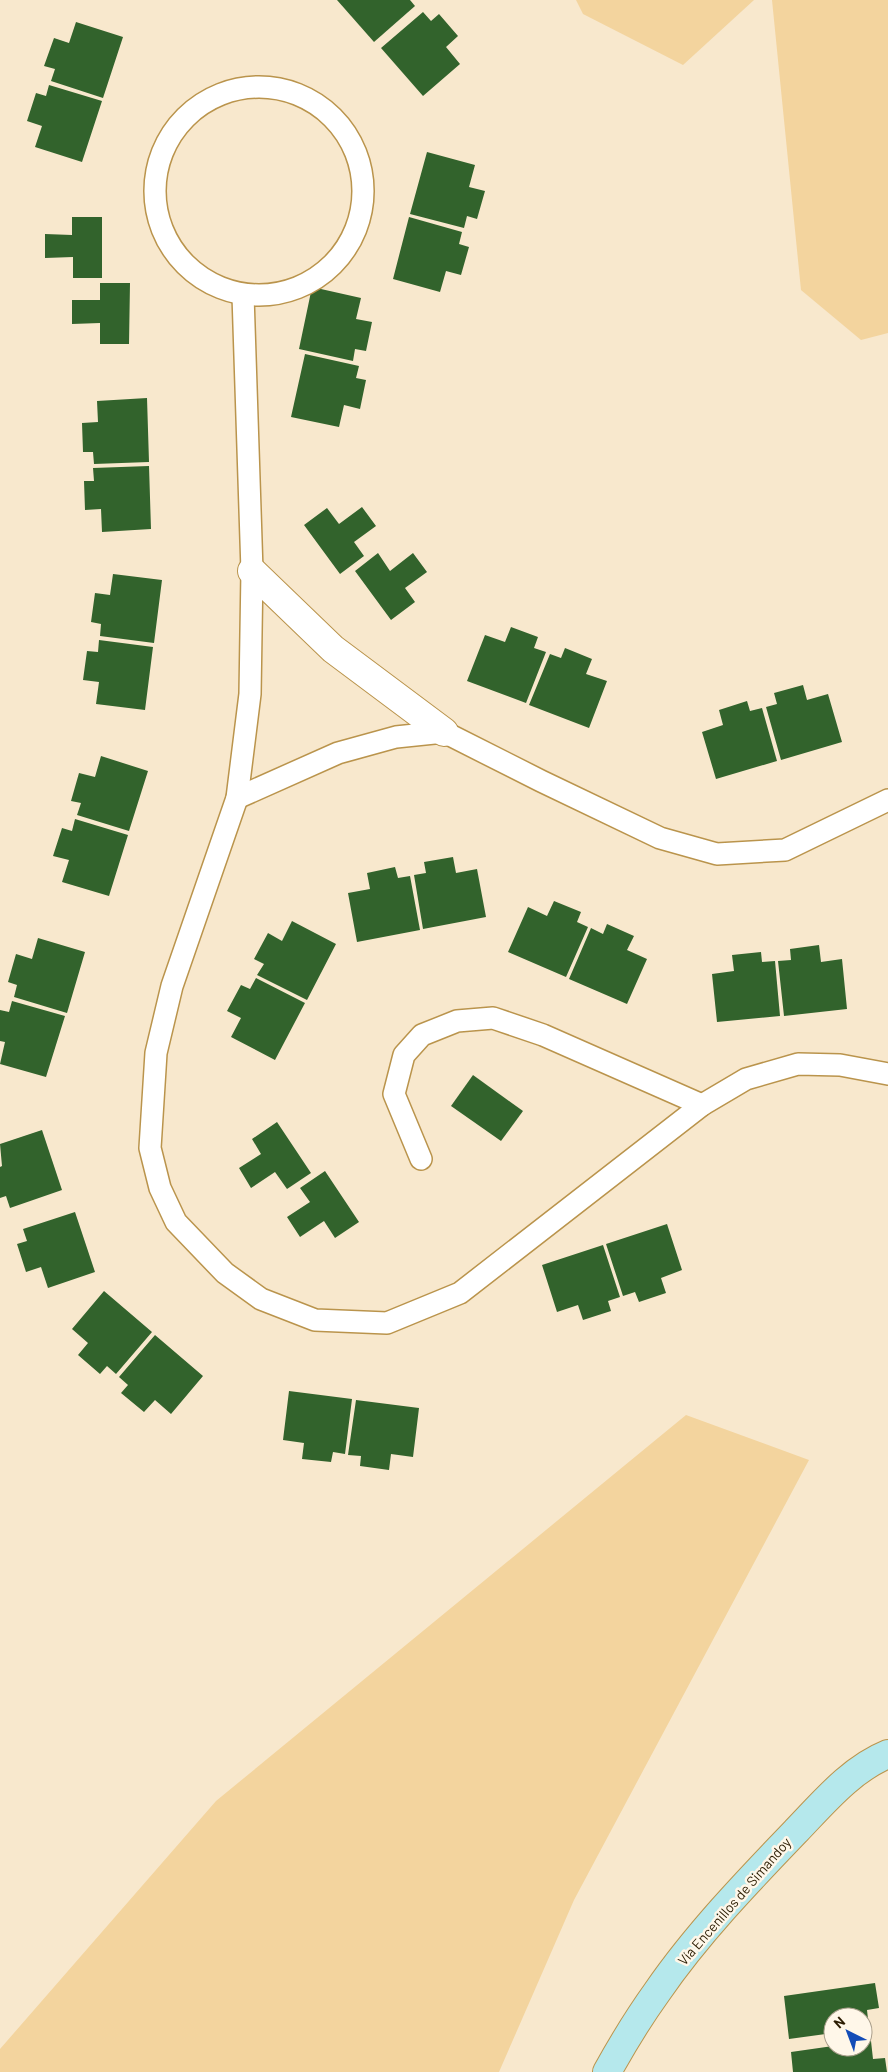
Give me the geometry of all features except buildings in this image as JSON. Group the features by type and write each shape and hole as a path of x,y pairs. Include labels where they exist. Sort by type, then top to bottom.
{"street":[{"path":"252,571 333,649 444,732"},
{"name":"Vía Encenillos de Simandoy","path":"607,2072 657,1991 697,1940 765,1864 836,1790 877,1759 888,1754"}],"lane":[{"path":"249,86 283,88 314,101 341,124 358,155 364,191 358,226 339,257 313,281 279,294 243,295 204,280 184,265 164,238 154,205 156,172 167,140 188,114 216,95 249,86"},
{"path":"243,295 252,571 250,694 237,798 172,986 156,1053 150,1148 160,1188 176,1222 225,1273 261,1299 315,1320 387,1323 460,1293 702,1105 746,1080 798,1064 840,1065 888,1074"},
{"path":"237,798 338,753 396,737 444,732 541,782 660,838 717,854 785,850 888,800"},
{"path":"421,1159 394,1094 404,1055 422,1035 457,1021 493,1018 543,1035 702,1105"}],"shaded area":[{"path":"576,0 754,0 683,65 583,14"},
{"path":"772,0 888,0 888,333 861,340 801,290"},
{"path":"686,1415 809,1460 574,1900 499,2072 0,2072 0,2049 216,1801"}]}
